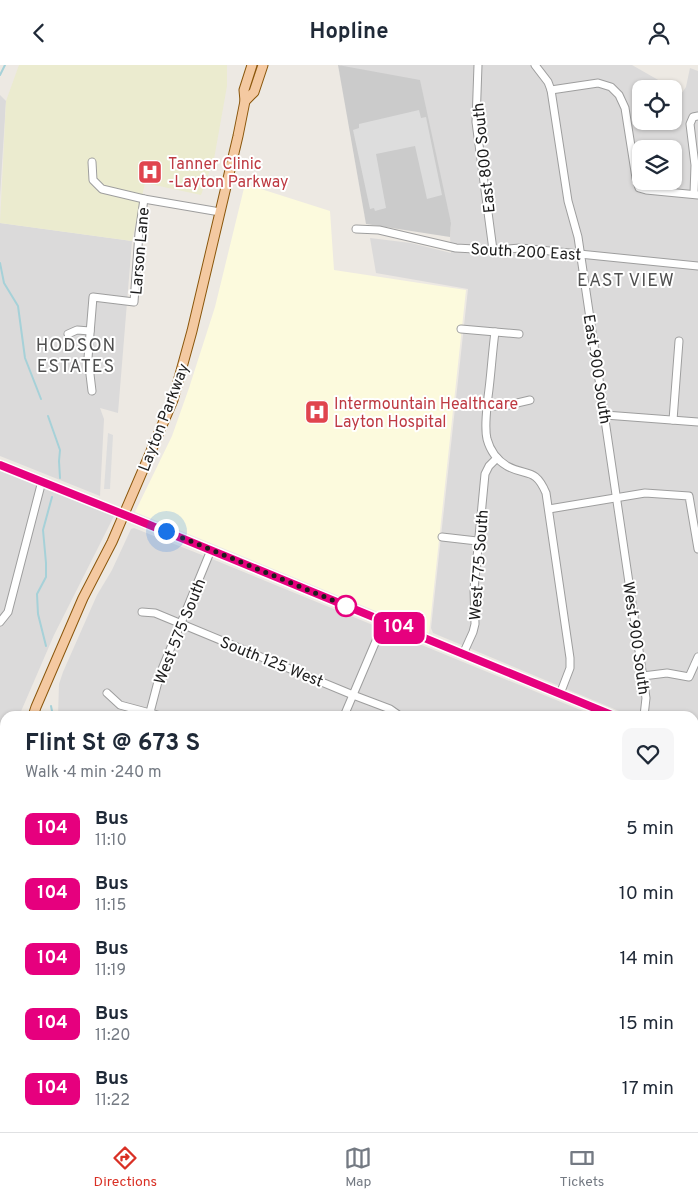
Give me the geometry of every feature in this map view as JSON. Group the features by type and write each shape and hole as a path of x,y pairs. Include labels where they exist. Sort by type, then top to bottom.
{"main road":[{"name":"Layton Parkway","path":"35,711 83,598 124,514 173,399 192,331 245,101 244,91 252,65"},
{"name":"Layton Parkway","path":"245,101 254,92 263,65"}],"street":[{"name":"East 800 South","path":"478,65 476,122 493,250"},
{"name":"East 900 South","path":"535,65 548,82 551,90 568,201 578,237 625,560"},
{"path":"551,90 598,83 610,87 618,95 625,108 636,178 639,188 646,190 696,195 695,165 690,124 695,117"},
{"path":"92,162 93,181 102,189 144,199 220,211"},
{"name":"Larson Lane","path":"90,331 93,297 134,302 139,233 144,199"},
{"name":"South 200 East","path":"356,229 379,230 456,247 493,250 520,248 698,266"},
{"path":"461,329 519,334"},
{"path":"68,334 77,331 90,331 88,358 92,391"},
{"path":"495,332 486,438 497,458 508,466 537,477 546,493 570,658 570,668 560,694"},
{"path":"673,420 680,341"},
{"path":"488,406 504,406 530,400"},
{"path":"605,415 698,422"},
{"name":"West 775 South","path":"463,654 475,624 474,589 477,541 485,474 489,466 497,458"},
{"path":"0,465 124,514 602,711"},
{"path":"0,622 8,612 42,481"},
{"path":"549,509 645,493 689,496 698,549"},
{"path":"442,537 477,541"},
{"name":"West 575 South","path":"150,711 160,674 212,550"},
{"name":"West 900 South","path":"625,560 646,698 645,711"},
{"name":"South 125 West","path":"142,612 155,613 393,711"},
{"path":"346,711 384,622"},
{"path":"643,676 667,673 689,677 698,657"},
{"path":"107,693 120,705 137,711"}],"shaded area":[{"path":"338,65 420,80 451,223 450,237 366,224"},
{"path":"340,65 632,65 658,80 632,80 632,130 682,130 682,93 686,87 690,68 698,71 698,711 619,711 433,633 431,628 468,289 376,273 370,238 411,243 451,253 451,222"},
{"path":"0,95 6,101 0,196"},
{"path":"419,110 421,118 426,117 442,195 427,199 415,146 376,154 386,208 375,211 374,208 370,209 353,130 359,128 359,124"},
{"name":"Intermountain Healthcare Layton Hospital","path":"245,184 330,211 334,270 466,290 429,633 135,512 172,436 189,388 215,307"},
{"path":"0,223 132,241 118,413 100,408 104,419 100,496 0,456"},
{"path":"108,433 113,435 110,489 104,489"},
{"path":"0,469 114,516 54,635 21,711 0,711"},
{"path":"134,528 217,561 583,711 58,711 59,684 63,672 97,595 112,570 131,529"}],"green space":[{"path":"19,65 227,65 227,86 214,159 201,195 145,183 132,241 0,223 6,101"}],"waterway":[{"path":"0,75 5,65"},
{"path":"0,263 4,283 18,306 25,358 41,399"},
{"path":"48,416 60,450 60,478"},
{"path":"46,646 38,614 37,594 46,577 43,530 52,497"},
{"path":"51,706 52,711"}],"bus line":[{"name":"104","path":"0,465 602,711"}],"place":[{"name":"Tanner Clinic -Layton Parkway","path":"150,172"},
{"name":"Intermountain Healthcare Layton Hospital","path":"317,412"}],"district":[{"name":"EAST VIEW","path":"626,280"},
{"name":"HODSON ESTATES","path":"76,356"}],"route":[{"path":"166,531 349,607 346,606"}]}
